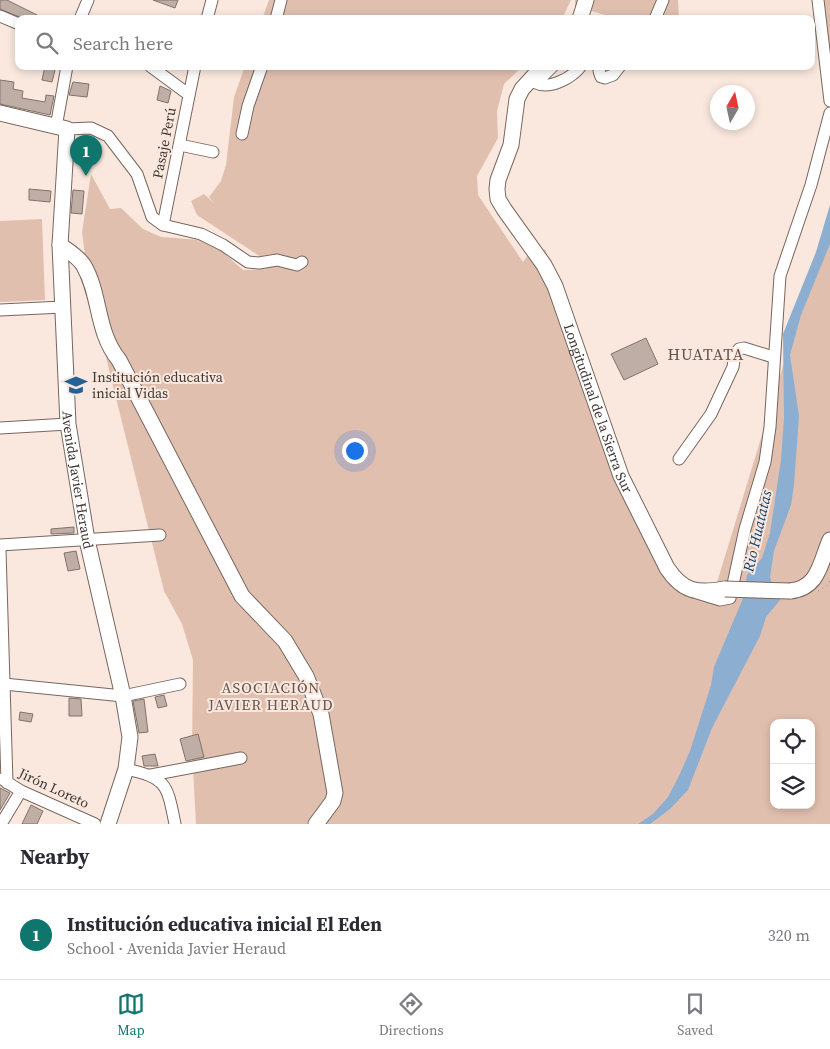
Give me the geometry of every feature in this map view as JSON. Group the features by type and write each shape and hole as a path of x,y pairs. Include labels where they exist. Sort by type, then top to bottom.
{"main road":[{"path":"581,15 586,0"},
{"name":"Longitudinal de la Sierra Sur","path":"539,70 522,89 517,99 511,145 498,180 498,199 548,272 621,476 667,568 673,577 686,589"},
{"path":"0,114 62,128"},
{"name":"Avenida Javier Heraud","path":"62,128 60,246 68,424 87,540 123,696 130,737 126,769 108,824"},
{"path":"60,246 83,264 93,286 101,326 110,349 119,360 242,596 285,641 306,676 321,714 335,793 333,800 316,824"},
{"path":"686,589 710,592 725,589 800,590 816,579 830,540"}],"street":[{"path":"82,15 88,0"},
{"path":"208,15 212,0"},
{"path":"277,15 281,0"},
{"path":"657,15 663,0"},
{"path":"818,0 830,101"},
{"path":"0,16 15,22"},
{"path":"67,70 62,128 91,128 108,136 137,174 152,217 163,224 201,234 223,244 248,262 259,263 277,260 297,265 302,262"},
{"path":"155,70 188,94"},
{"name":"Pasaje Perú","path":"163,224 194,70"},
{"path":"242,134 248,106 261,70"},
{"path":"548,70 536,83 540,85 558,82 578,70"},
{"path":"599,70 601,77 605,78 613,75 617,70"},
{"path":"686,589 717,600 727,600 730,598 744,529 765,462 770,428 773,357 780,276 811,185 830,113"},
{"path":"180,145 213,152"},
{"path":"0,310 63,307"},
{"path":"679,458 711,414 733,367 735,354 739,349 744,348 773,357"},
{"path":"0,428 68,424"},
{"path":"0,545 160,535"},
{"path":"0,550 4,684 4,780"},
{"path":"4,684 123,696 180,684"},
{"path":"150,775 241,758"},
{"path":"126,769 157,778 165,787 174,824"},
{"name":"Jirón Loreto","path":"4,780 21,790 95,824"},
{"path":"1,824 21,790"}],"shaded area":[{"path":"269,0 571,0 564,15 263,15"},
{"path":"575,0 678,0 679,15 605,15 575,6"},
{"path":"820,0 830,0 830,44"},
{"path":"244,70 519,70 504,84 497,111 498,138 477,176 478,195 523,262 528,255 545,249 609,443 683,583 715,589 830,212 830,824 196,824 192,750 193,660 182,624 164,591 109,370 87,271 82,232 91,174 110,209 121,208 143,229 161,237 201,240 217,247 243,270 265,269 267,261 197,215 191,201 204,194 214,203 209,197 221,181 226,165 234,97"},
{"path":"42,219 45,300 0,302 0,221"}],"water":[{"path":"830,205 830,244 801,315 790,355 799,416 791,505 774,551 770,577 773,586 781,591 780,600 766,617 760,636 712,728 688,790 670,809 650,824 638,824 653,814 668,797 679,776 690,751 711,685 714,667 744,596 747,575 762,558 770,533 781,460 784,418 783,334 816,252"}],"building":[{"path":"0,0 7,0 37,15 15,15 0,9"},
{"path":"153,0 178,0 175,8"},
{"path":"44,70 55,70 52,82 42,80"},
{"path":"0,80 14,82 13,89 23,91 22,98 45,102 46,95 54,96 50,115 0,104"},
{"path":"73,82 89,84 87,97 69,95"},
{"path":"160,86 171,91 168,103 157,100"},
{"path":"29,189 51,191 50,202 29,200"},
{"path":"73,190 84,191 82,214 71,213"},
{"path":"646,338 658,364 624,380 611,354"},
{"path":"74,527 74,533 51,534 51,529"},
{"path":"76,551 80,569 68,571 64,553"},
{"path":"164,695 167,706 158,708 155,697"},
{"path":"69,698 81,699 82,716 69,716"},
{"path":"144,699 148,732 139,733 133,701"},
{"path":"20,712 33,714 31,722 19,720"},
{"path":"198,734 204,757 186,761 180,739"},
{"path":"155,754 158,766 144,766 142,756"},
{"path":"0,788 10,793 0,810"},
{"path":"31,805 43,811 37,824 22,824"}],"place":[{"name":"Institución educativa inicial El Eden","path":"86,176"},
{"name":"Institución educativa inicial Vidas","path":"76,385"}],"district":[{"name":"HUATATA","path":"706,354"},
{"name":"ASOCIACIÓN JAVIER HERAUD","path":"271,696"}],"water label":[{"name":"Rio Huatatas","path":"757,531"}]}
